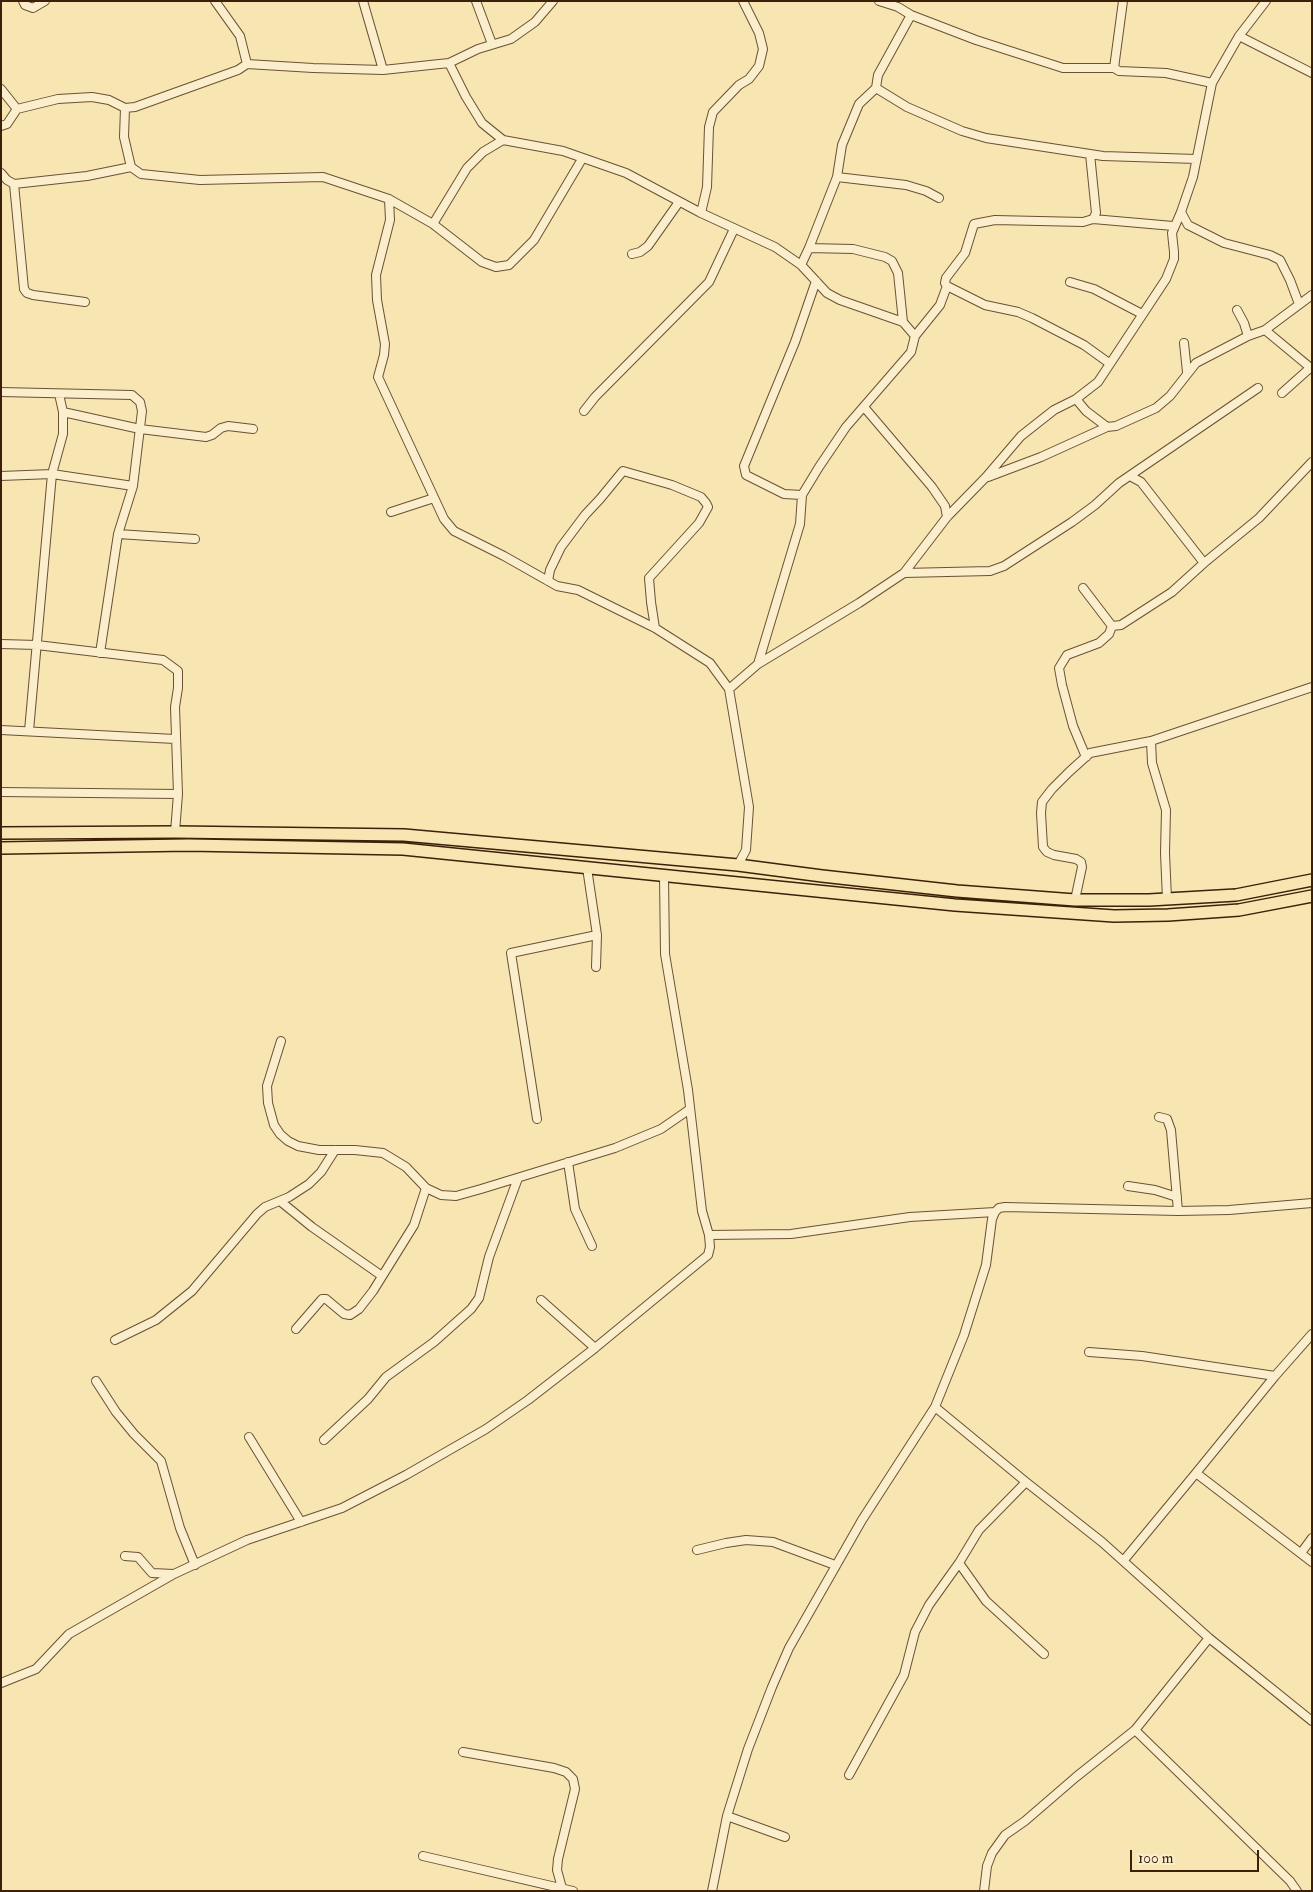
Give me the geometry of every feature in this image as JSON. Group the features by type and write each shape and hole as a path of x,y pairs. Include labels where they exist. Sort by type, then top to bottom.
{"main road":[{"path":"1,833 175,832 404,835 738,865 947,890 1075,900 1167,899 1236,894 1312,880"},
{"path":"1,848 189,845 403,849 955,905 1100,916 1168,915 1239,910 1312,896"},
{"path":"1100,916 1102,900"}],"street":[{"path":"23,1 26,5 33,8 46,1"},
{"path":"215,1 240,36 247,64"},
{"path":"363,1 383,70"},
{"path":"476,1 492,44"},
{"path":"1,126 7,124 17,109 58,99 92,98 109,100 125,108 135,107 160,100 238,70 247,64 383,70 449,63 478,49 511,39 535,22 553,1"},
{"path":"879,1 898,7 911,16 976,40 1063,68 1114,68 1119,71 1166,73 1212,83"},
{"path":"1114,68 1123,1"},
{"path":"701,213 707,187 708,127 712,112 739,85 749,78 759,66 762,49 760,33 745,2"},
{"path":"729,689 758,664 859,603 904,573 947,517 986,477 1021,436 1054,410 1076,399 1098,382 1166,278 1174,259 1172,233 1193,177 1212,83 1239,36 1265,2"},
{"path":"801,265 837,177 842,145 859,104 876,88 878,75 911,16"},
{"path":"1239,36 1312,73"},
{"path":"449,63 482,123 503,140 563,151 626,173 679,202 775,248 801,265 828,293 840,300 903,322 915,336"},
{"path":"876,88 907,107 962,131 986,138 1103,156 1196,159"},
{"path":"1,89 17,109"},
{"path":"125,108 124,137 131,167 141,174 200,180 323,178 389,199 433,224 482,262 496,267 510,265 534,240 582,159"},
{"path":"433,224 467,168 483,152 503,140"},
{"path":"1090,154 1096,212 1093,219"},
{"path":"1,173 14,184 87,176 131,167"},
{"path":"837,177 906,185 926,191 939,198"},
{"path":"14,184 24,289 32,295 85,302"},
{"path":"389,199 390,220 376,275 376,300 385,344 378,377 444,519 454,531 557,586 578,590 655,628 710,663 729,689 749,806 746,850 738,865"},
{"path":"632,254 640,252 648,246 679,202"},
{"path":"1181,212 1188,225 1224,243 1270,255 1280,260 1299,304"},
{"path":"758,664 800,524 802,495 846,427 911,352 915,336 940,305 947,286 945,283 946,278 969,245 974,224 995,220 1083,222 1093,219 1174,226"},
{"path":"584,411 709,282 734,229"},
{"path":"809,248 853,249 885,257 892,261 898,273 903,322"},
{"path":"802,495 784,494 746,475 744,466 795,342 816,281"},
{"path":"1070,282 1094,288 1142,314"},
{"path":"947,286 984,305 1018,312 1032,318 1084,345 1109,363"},
{"path":"986,477 1041,457 1156,408 1170,396 1196,362 1248,336 1265,330 1312,295"},
{"path":"1237,310 1248,336"},
{"path":"1265,330 1311,368 1282,393"},
{"path":"1184,343 1188,372"},
{"path":"904,573 990,570 1004,566 1072,522 1119,483 1258,388"},
{"path":"1,392 132,395 140,402 142,411 133,486 118,534 100,653"},
{"path":"29,731 52,474 63,434 63,412 59,394"},
{"path":"1076,399 1086,411 1108,427"},
{"path":"864,407 932,487 945,506 947,517"},
{"path":"63,412 140,429 206,437 228,426 253,429"},
{"path":"1112,626 1122,625 1172,592 1259,518 1312,462"},
{"path":"1140,469 1141,482"},
{"path":"548,581 550,570 561,547 585,515 623,471 672,485 701,497 708,507 699,523 649,578 650,602 655,628"},
{"path":"1,476 52,474 133,486"},
{"path":"1130,476 1141,482 1204,563"},
{"path":"391,512 434,498"},
{"path":"118,534 195,539"},
{"path":"1083,588 1112,626"},
{"path":"1086,756 1073,726 1062,685 1060,668 1067,655 1099,643 1108,634 1112,626"},
{"path":"1,644 36,645 163,660 178,670 175,707 178,794 175,832"},
{"path":"1075,900 1082,867 1081,862 1076,859 1046,852 1041,813 1042,802 1052,789 1086,756 1090,753 1152,742 1312,687"},
{"path":"1,730 175,739"},
{"path":"1152,742 1152,763 1166,810 1167,899"},
{"path":"1,792 178,794"},
{"path":"587,868 597,935 596,967"},
{"path":"1,1683 36,1669 70,1634 174,1574 247,1540 342,1508 406,1475 486,1429 528,1400 595,1348 708,1255 710,1248 709,1235 702,1211 690,1109 665,954 664,876"},
{"path":"537,1119 511,954 597,935"},
{"path":"281,1041 267,1086 268,1103 274,1125 288,1141 298,1146 319,1150 355,1150 383,1153 406,1167 426,1188 441,1195 456,1196 615,1148 662,1129 690,1109"},
{"path":"1159,1117 1167,1119 1171,1130 1178,1211"},
{"path":"115,1340 156,1320 192,1291 257,1214 265,1207 280,1201 309,1184 321,1172 335,1150"},
{"path":"568,1162 575,1209 592,1246"},
{"path":"324,1440 368,1399 386,1376 434,1342 471,1309 478,1298 489,1257 518,1178"},
{"path":"1128,1186 1155,1190 1177,1197"},
{"path":"296,1329 322,1299 326,1299 344,1314 350,1315 359,1309 414,1225 426,1188"},
{"path":"280,1201 312,1227 382,1276"},
{"path":"712,1891 727,1816 748,1749 772,1686 789,1648 835,1565 880,1490 935,1407 964,1335 986,1265 992,1219 995,1212 999,1208 1005,1207 1178,1211 1229,1210 1312,1203"},
{"path":"709,1235 791,1234 910,1217 995,1212"},
{"path":"541,1300 595,1348"},
{"path":"1124,1560 1275,1376 1312,1334"},
{"path":"1089,1352 1142,1356 1275,1376"},
{"path":"96,1381 116,1412 134,1434 161,1461 180,1528 195,1565"},
{"path":"935,1407 1124,1560 1209,1638 1312,1721"},
{"path":"249,1437 301,1522"},
{"path":"1196,1473 1312,1562"},
{"path":"849,1775 904,1675 915,1632 929,1605 979,1530 1026,1482"},
{"path":"1301,1553 1312,1538"},
{"path":"697,1550 739,1541 773,1542 835,1565"},
{"path":"125,1556 138,1558 152,1573 174,1574"},
{"path":"959,1562 986,1601 1044,1654"},
{"path":"984,1891 987,1866 992,1853 1005,1835 1025,1822 1076,1777 1135,1730 1209,1638"},
{"path":"1135,1730 1290,1881 1297,1891"},
{"path":"463,1752 554,1768 566,1772 573,1779 575,1789 558,1859 557,1870 562,1888"},
{"path":"727,1816 785,1837"},
{"path":"423,1856 573,1891"}]}
